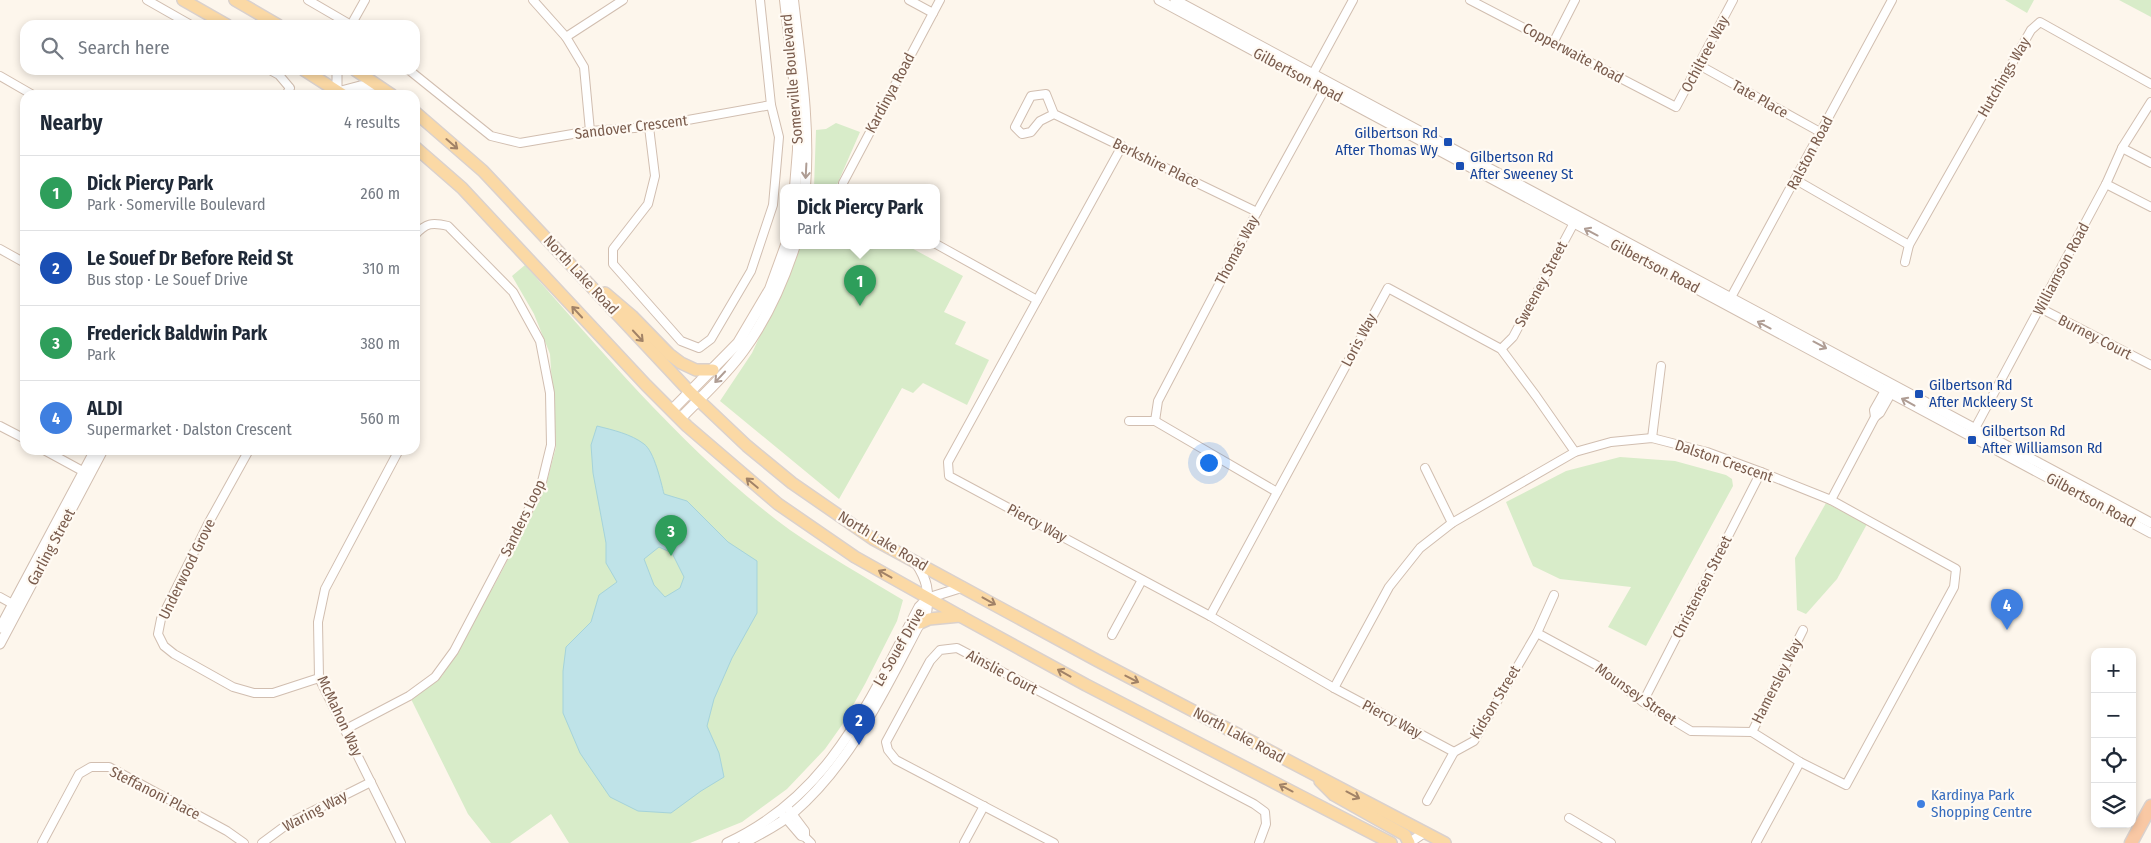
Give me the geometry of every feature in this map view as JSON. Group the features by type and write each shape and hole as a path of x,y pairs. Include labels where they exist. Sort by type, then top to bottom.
{"highway":[{"path":"2131,843 2151,806"}],"main road":[{"path":"184,0 218,20"},
{"path":"235,0 269,20"},
{"name":"Somerville Boulevard","path":"785,0 798,114 795,184"},
{"name":"Somerville Boulevard","path":"793,0 804,101 807,149 805,184"},
{"path":"312,75 334,90"},
{"path":"362,75 384,90"},
{"name":"North Lake Road","path":"420,116 483,171 694,396 747,446 792,483 873,539 1098,662 1445,843"},
{"name":"North Lake Road","path":"420,152 462,188 639,378 680,419 778,504 855,557 960,616 1391,843"},
{"path":"680,419 694,396 713,370 738,343 758,312 773,281 785,249"},
{"path":"672,410 694,396 742,352 753,336 776,293 792,249"},
{"path":"588,284 612,298 669,354 681,363 696,370 713,370"},
{"path":"920,623 929,619 960,616"},
{"path":"1311,773 1334,795 1405,835 1409,843"}],"street":[{"path":"147,0 182,20"},
{"path":"308,0 342,20"},
{"path":"354,20 365,0"},
{"path":"533,0 566,36 584,67 590,130"},
{"path":"566,36 624,0"},
{"path":"650,127 655,176 648,204 613,249 612,264 682,342 699,348 711,339 751,270 773,205 779,137 772,105 760,0"},
{"path":"909,0 933,12"},
{"name":"Kardinya Road","path":"844,184 940,0"},
{"name":"Gilbertson Road","path":"1159,0 1311,78 1973,432 2151,523"},
{"name":"Gilbertson Road","path":"1175,0 1311,78"},
{"path":"1311,78 1353,0"},
{"name":"Copperwaite Road","path":"1470,0 1676,107"},
{"path":"1553,43 1575,0"},
{"name":"Ochiltree Way","path":"1676,107 1733,0"},
{"name":"Ralston Road","path":"1729,302 1892,0"},
{"name":"Hutchings Way","path":"1905,262 1909,245 2031,30 2040,22 2151,84"},
{"name":"Tate Place","path":"1699,65 1820,132"},
{"path":"280,75 290,88 289,90"},
{"path":"338,75 340,90"},
{"name":"Sandover Crescent","path":"415,75 491,136 520,143 590,130 650,127 772,105"},
{"path":"0,76 24,90"},
{"path":"350,90 360,86 377,85"},
{"name":"Thomas Way","path":"1155,420 1158,401 1257,212 1326,86"},
{"path":"1046,94 1054,114 1040,121 1031,132 1022,134 1015,127 1031,96 1046,94"},
{"name":"Williamson Road","path":"1973,432 2106,184 2122,148 2151,102"},
{"name":"Berkshire Place","path":"1054,114 1257,212"},
{"name":"Piercy Way","path":"1122,146 948,462 949,476 1210,616 1334,688 1454,752"},
{"path":"2122,148 2151,163"},
{"path":"1796,180 1909,245"},
{"path":"2106,184 2151,207"},
{"name":"Sweeney Street","path":"1501,349 1513,337 1576,219"},
{"name":"Sanders Loop","path":"346,729 409,696 434,677 454,651 541,486 551,445 550,393 540,341 513,292 448,226 435,223 424,225 420,229"},
{"path":"940,246 1037,300"},
{"path":"0,249 20,260"},
{"name":"Loris Way","path":"1210,616 1388,288 1501,349 1575,452"},
{"name":"Burney Court","path":"2040,308 2151,365"},
{"path":"1652,438 1661,366"},
{"path":"1832,500 1874,417 1880,413 1890,388"},
{"path":"1129,421 1155,420 1277,492"},
{"path":"0,426 20,437"},
{"name":"Gilbertson Road","path":"1973,432 2151,533"},
{"name":"Dalston Crescent","path":"1334,688 1389,587 1420,548 1452,524 1575,452 1611,442 1652,438 1707,452 1832,500 1956,569 1954,587 1846,785 1800,762"},
{"path":"53,455 86,473"},
{"name":"Garling Street","path":"0,644 16,606 86,473 93,455"},
{"name":"Garling Street","path":"86,473 99,455"},
{"name":"Underwood Grove","path":"246,455 208,524 161,619 158,634 164,646 174,654 233,687 254,693 273,693 319,678"},
{"name":"McMahon Way","path":"396,455 325,589 318,622 319,678 401,843"},
{"path":"1425,468 1452,524"},
{"name":"Christensen Street","path":"1643,702 1761,472"},
{"name":"Le Souef Drive","path":"744,843 787,813 821,785 850,749 927,610 928,598 925,578 915,562"},
{"path":"1112,635 1142,580"},
{"name":"Le Souef Drive","path":"727,843 787,813 821,774 845,742 919,607 928,598 963,587"},
{"name":"Kidson Street","path":"1427,801 1454,752 1474,742 1537,633 1554,595"},
{"path":"0,597 16,606"},
{"name":"Garling Street","path":"0,628 16,606"},
{"name":"Hamersley Way","path":"1752,732 1803,630"},
{"name":"Mounsey Street","path":"1537,633 1596,665 1643,702 1691,731 1752,732"},
{"name":"Ainslie Court","path":"1054,843 896,760 888,750 886,742 930,661 940,650 957,648 1254,804 1265,812 1266,818 1266,824 1259,843"},
{"path":"1752,732 1800,762 1756,843"},
{"name":"Steffanoni Place","path":"42,843 80,774 90,767 109,767 227,831 244,843"},
{"name":"Waring Way","path":"262,843 289,823 371,782"},
{"path":"964,843 984,806"},
{"path":"787,813 805,831 808,840"},
{"path":"1569,818 1611,843"},
{"path":"1409,843 1425,832"}],"green space":[{"path":"2005,0 2034,0 2027,13"},
{"path":"2119,0 2151,0 2151,17"},
{"path":"836,123 860,132 837,184 814,184 816,130 826,129"},
{"path":"800,249 913,249 963,276 944,312 966,322 955,344 989,360 967,405 923,383 913,393 902,388 839,499 720,401 752,353"},
{"path":"525,265 651,405 718,470 790,530 903,600 897,621 865,684 842,725 825,749 787,789 742,822 690,843 569,843 551,814 510,843 491,843 468,814 411,699 442,676 496,582 545,489 556,447 550,354 534,314 512,276"},
{"path":"1620,457 1675,461 1726,475 1732,479 1733,486 1646,646 1608,627 1631,587 1560,579 1533,566 1506,502 1566,471"},
{"path":"1826,503 1867,524 1837,579 1806,614 1797,610 1795,558"}],"water":[{"path":"597,426 628,435 644,444 654,460 664,494 687,501 728,542 757,561 757,613 732,658 714,699 707,726 719,753 724,777 671,813 638,811 610,797 580,753 563,713 563,671 566,647 591,622 599,595 617,582 606,563 606,543 593,473 591,445","holes":["659,547 672,553 684,577 680,588 665,597 654,585 644,559"]}],"place":[{"name":"Gilbertson Rd After Thomas Wy","path":"1448,142"},
{"name":"Gilbertson Rd After Sweeney St","path":"1460,166"},
{"name":"Dick Piercy Park","path":"860,306"},
{"name":"Gilbertson Rd After Mckleery St","path":"1919,394"},
{"name":"Gilbertson Rd After Williamson Rd","path":"1972,440"},
{"name":"Frederick Baldwin Park","path":"671,556"},
{"name":"ALDI","path":"2007,630"},
{"name":"Le Souef Dr Before Reid St","path":"859,745"},
{"name":"Kardinya Park Shopping Centre","path":"1921,804"}]}
